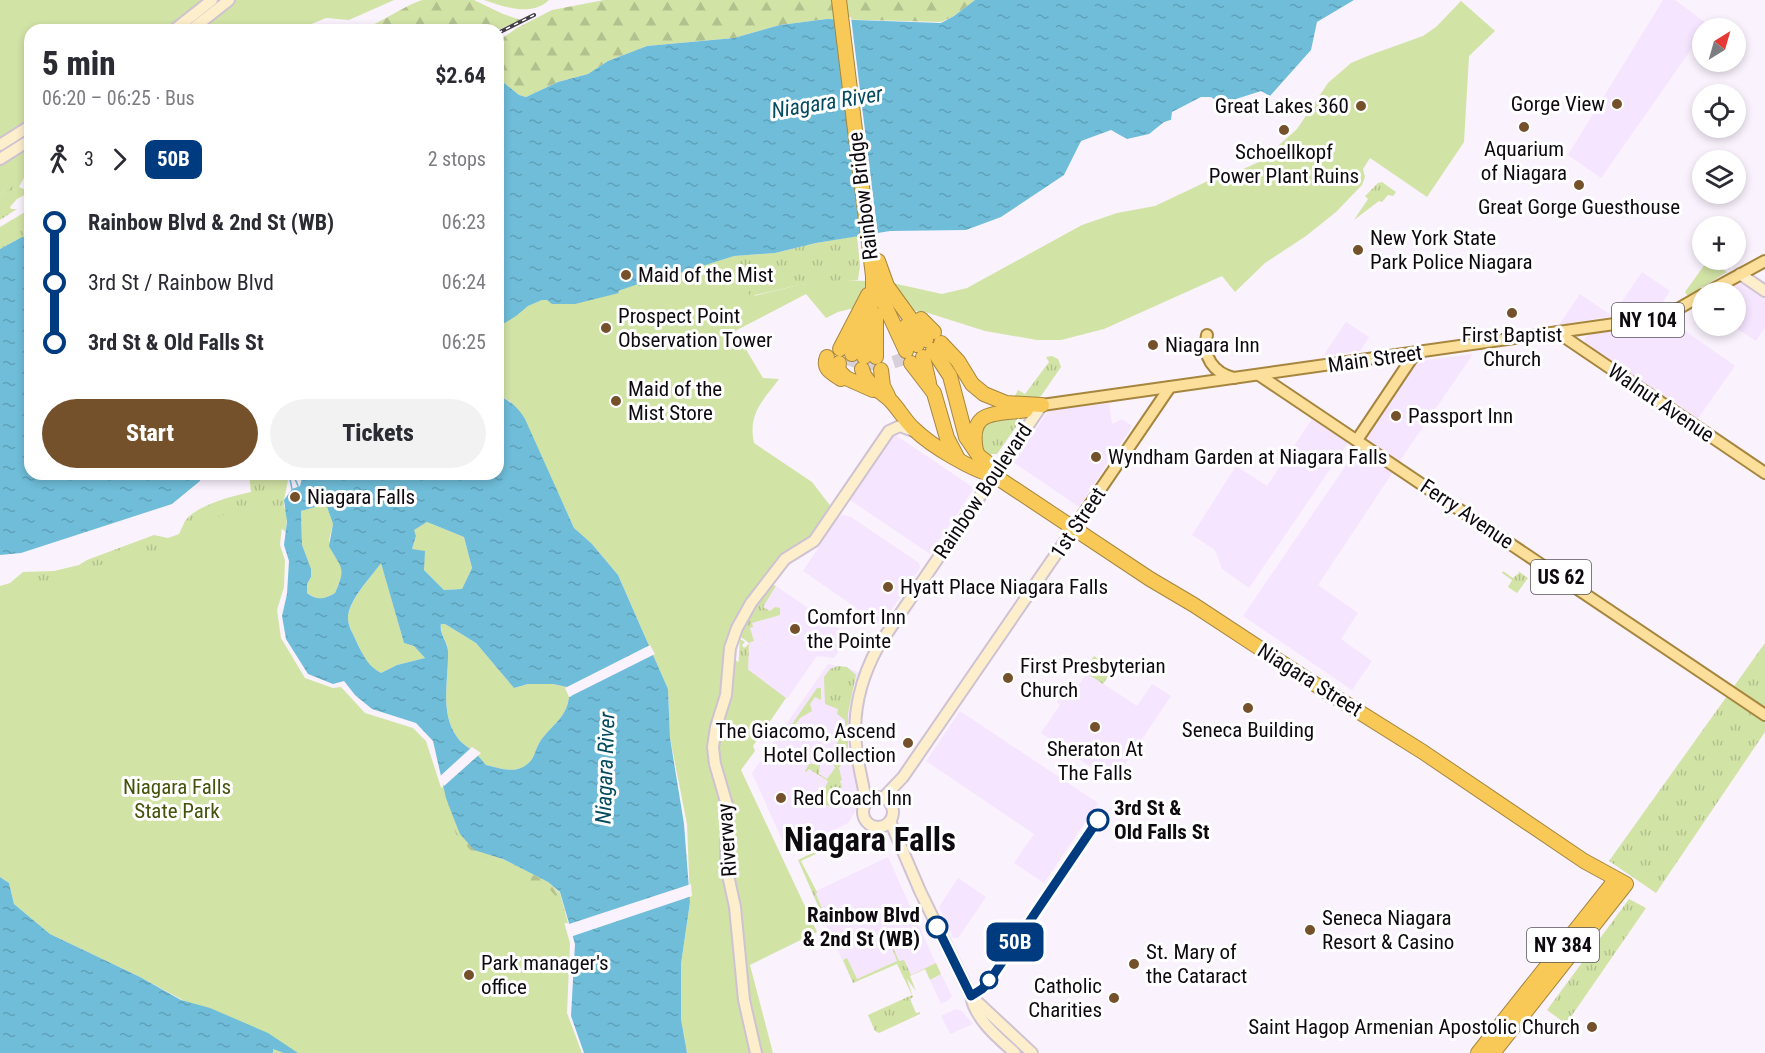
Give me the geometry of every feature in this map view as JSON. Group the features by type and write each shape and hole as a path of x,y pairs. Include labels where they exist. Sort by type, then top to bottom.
{"highway":[{"name":"Rainbow Bridge","path":"839,0 882,311"},
{"name":"Rainbow Bridge","path":"846,0 877,259 881,275 882,311 862,369"},
{"path":"882,311 927,350 989,397 1009,403 1042,405"},
{"path":"882,311 927,350 963,430 995,476"},
{"path":"882,311 862,369 847,382 826,368 825,363 862,369 911,427 963,463 982,473 995,476"},
{"path":"927,350 926,382 938,403 946,438 963,463"},
{"path":"977,453 974,434 977,424 983,417 1042,405"},
{"name":"Niagara Street","path":"995,476 1406,741 1584,861 1621,882"},
{"name":"NY 384","path":"1478,1053 1621,882"},
{"name":"NY 384","path":"1493,1053 1621,882"}],"main road":[{"path":"182,24 212,0"},
{"path":"199,24 229,0"},
{"path":"0,145 24,130"},
{"path":"0,159 24,144"},
{"name":"NY 104","path":"1726,282 1765,261"},
{"path":"1740,274 1765,291"},
{"name":"Main Street","path":"1042,405 1664,317 1692,301"},
{"path":"1581,349 1580,337 1587,328"},
{"name":"Walnut Avenue","path":"1557,332 1765,473"},
{"path":"1208,335 1206,351 1209,361 1221,372 1238,378"},
{"path":"1357,440 1416,352"},
{"name":"Ferry Avenue","path":"1259,375 1765,715"},
{"name":"1st Street","path":"879,801 903,777 1170,387"},
{"name":"Rainbow Boulevard","path":"879,801 861,774 856,752 856,717 861,687 872,658 1042,405"},
{"name":"Riverway","path":"756,1053 744,1000 735,908 726,866 727,805 715,764 713,743 725,698 728,661 735,632 747,610 789,556 814,541 892,428 900,426 921,435"},
{"path":"878,827 890,821 893,812 879,801 863,810 865,820 889,834 901,857 908,864"},
{"path":"890,821 978,1014 1015,1053"},
{"path":"971,996 1032,1053"}],"shaded area":[{"path":"1663,0 1675,0 1699,18 1692,18 1692,48 1601,178 1568,155"},
{"path":"1642,272 1670,291 1659,308 1612,316"},
{"path":"1746,286 1765,299 1765,328 1756,341 1746,334"},
{"path":"1580,294 1612,316 1559,325"},
{"path":"1670,320 1735,366 1696,421 1587,346 1584,340 1588,335 1658,325"},
{"path":"1346,322 1369,337 1360,351 1323,356"},
{"path":"1473,354 1399,462 1364,438 1418,361"},
{"path":"1109,403 1112,424 1122,419 1132,426 1079,507 1013,462 1048,411"},
{"path":"1312,419 1348,443 1249,588 1222,569 1215,550 1192,535 1236,466 1267,486"},
{"path":"894,434 974,488 930,554 850,500"},
{"path":"1357,449 1393,472 1318,585 1358,613 1341,639 1372,661 1352,690 1243,616"},
{"path":"842,515 851,517 919,563 920,568 881,625 803,571 824,539 823,536 835,519"},
{"path":"776,586 849,636 834,658 817,656 787,699 748,673 748,626"},
{"path":"828,664 860,673 854,686 850,709 848,750 858,788 858,807 848,823 788,853 752,773"},
{"name":"Sheraton At The Falls","path":"1087,673 1137,706 1152,684 1171,696 1113,782 1041,733 1060,705 1057,702 1061,697 1068,701"},
{"path":"960,711 1098,803 1044,883 1014,863 1034,834 926,761"},
{"path":"888,857 936,964 909,976 902,961 853,983 812,893"},
{"path":"958,878 986,897 958,938 953,938 939,907"},
{"path":"941,974 952,996 941,1004 930,980"},
{"path":"956,1009 962,1011 973,1024 950,1034 941,1016"}],"green space":[{"path":"0,0 394,0 349,20 326,18 312,24 24,24 24,178 0,196"},
{"path":"422,0 474,0 521,20 504,27 504,24 374,24"},
{"path":"484,0 549,0 534,8 518,9"},
{"path":"604,0 975,0 954,16 941,22 827,19 780,25 734,38 647,46 608,61 588,74 558,82 526,97 519,95 504,83 504,37 552,10"},
{"path":"1461,1 1495,31 1469,56 1464,142 1427,197 1370,158 1363,169 1365,177 1362,185 1336,212 1306,236 1265,263 1235,292 1222,276 1104,329 1061,340 1037,340 985,331 925,312 891,308 850,309 826,318 806,294 735,331 763,378 779,379 758,408 753,424 754,443 812,482 832,508 808,542 782,554 744,604 737,615 726,653 786,698 753,746 755,751 741,770 817,932 750,965 773,1053 687,1053 681,1019 681,964 690,902 687,824 670,738 668,689 618,575 592,544 574,528 525,419 510,401 504,398 504,323 528,306 542,300 547,300 552,304 575,304 618,293 638,283 639,286 734,256 750,297 799,285 841,280 888,282 942,294 967,288 1082,225 1117,213 1155,206 1212,179 1228,176 1261,161 1297,129 1328,83 1351,63 1423,36 1436,27"},
{"path":"24,176 19,187 24,189 24,195 10,207 17,209 0,220 0,196"},
{"path":"1382,182 1396,192 1393,196 1388,195 1382,202 1379,201 1354,220 1368,199 1365,196"},
{"path":"24,213 24,237 0,249 0,227"},
{"path":"857,236 860,266 858,280 799,285 755,295 592,544 579,534 510,401 504,398 504,323 542,300 619,293 734,256 775,253"},
{"path":"1701,270 1727,272 1711,282 1692,282"},
{"path":"1692,282 1692,294 1688,296 1685,292"},
{"path":"1052,356 1058,359 1061,367 1041,396 1016,398 1018,390 1025,394 1049,362 1046,357"},
{"path":"1023,417 997,454 991,454 992,457 989,459 983,456 977,433 985,419"},
{"path":"250,480 288,480 284,500 284,507 287,511 286,532 281,528 0,618 0,586 10,583 23,572 54,571 79,565 154,535 168,538 179,534 185,521 197,510 215,502 251,492"},
{"path":"326,504 333,524 329,540 332,552 343,572 335,593 318,598 307,593 307,584 311,577 302,545 301,511"},
{"name":"Niagara Falls State Park","path":"257,507 284,507 280,545 285,560 284,587 277,610 281,638 305,678 333,688 341,687 365,713 413,728 426,741 456,834 473,853 498,861 527,880 548,887 557,898 570,943 567,1013 582,1053 273,1053 273,1049 140,977 50,934 14,904 9,883 0,877 0,597 11,591 65,578 97,566 156,554 176,541 190,536 208,520"},
{"path":"427,522 464,537 472,568 462,589 444,590 424,570 412,549 416,536 413,530"},
{"path":"381,562 404,643 414,646 425,658 397,665 381,673 373,668 365,658 350,629 348,619 351,605"},
{"path":"1503,571 1513,578 1519,573 1518,571 1528,578 1517,593 1508,587 1512,580 1502,573"},
{"path":"773,585 776,586 763,607 770,611 775,607 780,608 780,615 752,623 753,627 750,628 754,641 749,643 741,637 746,620"},
{"path":"441,624 445,624 476,643 514,688 528,684 553,684 567,687 572,695 562,715 541,740 533,758 523,767 509,770 486,765 461,742 451,727 446,695 448,651"},
{"path":"740,639 745,642 742,645 744,648 749,644 748,673 786,698 738,670"},
{"path":"1765,643 1765,732 1656,893 1609,861"},
{"path":"1094,656 1113,669 1103,684 1083,671"},
{"path":"838,666 847,667 856,675 848,713 848,756 839,768 842,796 827,806 819,796 826,789 828,781 809,769 805,771 809,764 820,763 819,774 827,779 835,768 829,753 838,742 838,730 845,727 845,720 837,714 838,709 825,704 824,677 830,669"},
{"path":"817,688 821,688 821,700 815,697 810,704 812,711 800,718 788,736 786,733"},
{"path":"444,786 452,814 474,849 503,859 548,882 560,893 568,923 545,925 422,807"},
{"path":"843,838 846,840 801,861 817,892 822,908 820,910 798,860"},
{"path":"1629,899 1646,908 1566,1024 1547,1010"},
{"path":"893,947 899,961 904,960 911,975 936,963 941,974 930,980 925,969 910,976 916,991 907,979 913,997 910,999 916,1013 920,1012 920,1014 879,1033 875,1031 868,1015 912,995 897,964 853,983 843,960 847,958 857,979 897,961"}],"water":[{"name":"Niagara River","path":"975,0 1354,0 1317,22 1311,50 1270,96 1261,91 1164,122 1149,134 1127,139 1111,130 1081,141 1064,175 1001,217 966,230 890,231 816,243 775,253 734,256 639,286 638,284 618,291 619,293 575,304 552,304 547,300 542,300 528,306 504,323 504,83 519,95 526,97 558,82 588,74 608,61 647,46 734,38 780,25 827,19 941,23"},
{"path":"24,237 24,480 200,480 172,504 21,553 0,555 0,249"},
{"name":"Niagara River","path":"504,399 520,411 574,528 592,544 618,575 668,689 670,738 684,824 690,902 681,964 681,1019 687,1053 584,1053 571,1016 575,944 560,892 548,882 503,859 474,850 460,834 446,798 433,741 416,723 372,709 355,695 344,681 333,684 308,674 286,639 282,616 287,594 289,561 284,545 287,522 284,500 292,489 300,486 302,480 504,480","holes":["326,504 333,524 329,546 342,572 335,593 318,598 307,593 311,569 302,545 301,511","427,522 464,537 472,568 462,589 444,590 424,570 425,551 412,549 416,536 414,530","381,563 404,643 414,646 425,658 397,665 381,673 373,668 365,658 350,629 348,619 355,598","441,624 445,624 476,643 514,688 528,684 553,684 567,687 572,696 569,697 565,710 541,740 533,758 523,767 509,770 486,765 461,742 451,727 446,695 448,651"]},
{"path":"0,877 9,883 14,904 50,934 140,977 181,1000 210,1008 268,1033 298,1053 284,1053 273,1049 273,1053 0,1053"}],"pier":[{"path":"834,17 851,17 878,236 861,238"},
{"path":"1201,97 1211,97 1222,105 1171,120 1172,112"},
{"path":"650,645 655,654 569,697 565,688"},
{"path":"472,747 481,753 444,786 438,778"},
{"path":"691,884 692,896 570,937 566,925"}],"waterway":[{"path":"290,480 292,489"},
{"path":"296,480 298,486"}],"tunnel":[{"path":"898,354 902,366"},
{"path":"852,367 856,355"},
{"path":"871,370 872,357"}],"railway":[{"path":"504,30 534,15"}],"bus line":[{"name":"50B","path":"937,927 971,996 980,991 988,983 1098,820"}],"place":[{"name":"Gorge View","path":"1617,104"},
{"name":"Great Lakes 360","path":"1361,106"},
{"name":"Aquarium of Niagara","path":"1524,127"},
{"name":"Schoellkopf Power Plant Ruins","path":"1284,130"},
{"name":"Great Gorge Guesthouse","path":"1579,185"},
{"name":"New York State Park Police Niagara","path":"1358,250"},
{"name":"Maid of the Mist","path":"626,275"},
{"name":"First Baptist Church","path":"1512,313"},
{"name":"Prospect Point Observation Tower","path":"606,328"},
{"name":"Niagara Inn","path":"1153,345"},
{"name":"Maid of the Mist Store","path":"616,401"},
{"name":"Passport Inn","path":"1396,416"},
{"name":"Wyndham Garden at Niagara Falls","path":"1096,457"},
{"name":"Niagara Falls","path":"295,497"},
{"name":"Hyatt Place Niagara Falls","path":"888,587"},
{"name":"Comfort Inn the Pointe","path":"795,629"},
{"name":"First Presbyterian Church","path":"1008,678"},
{"name":"Seneca Building","path":"1248,708"},
{"name":"Sheraton At The Falls","path":"1095,727"},
{"name":"The Giacomo, Ascend Hotel Collection","path":"908,743"},
{"name":"Red Coach Inn","path":"781,798"},
{"name":"3rd St & Old Falls St","path":"1098,820"},
{"name":"Rainbow Blvd & 2nd St (WB)","path":"937,927"},
{"name":"Seneca Niagara Resort & Casino","path":"1310,930"},
{"name":"St. Mary of the Cataract","path":"1134,964"},
{"name":"Park manager's office","path":"469,975"},
{"name":"Catholic Charities","path":"1114,998"},
{"name":"Saint Hagop Armenian Apostolic Church","path":"1592,1027"}],"district":[{"name":"Niagara Falls","path":"870,839"}]}
